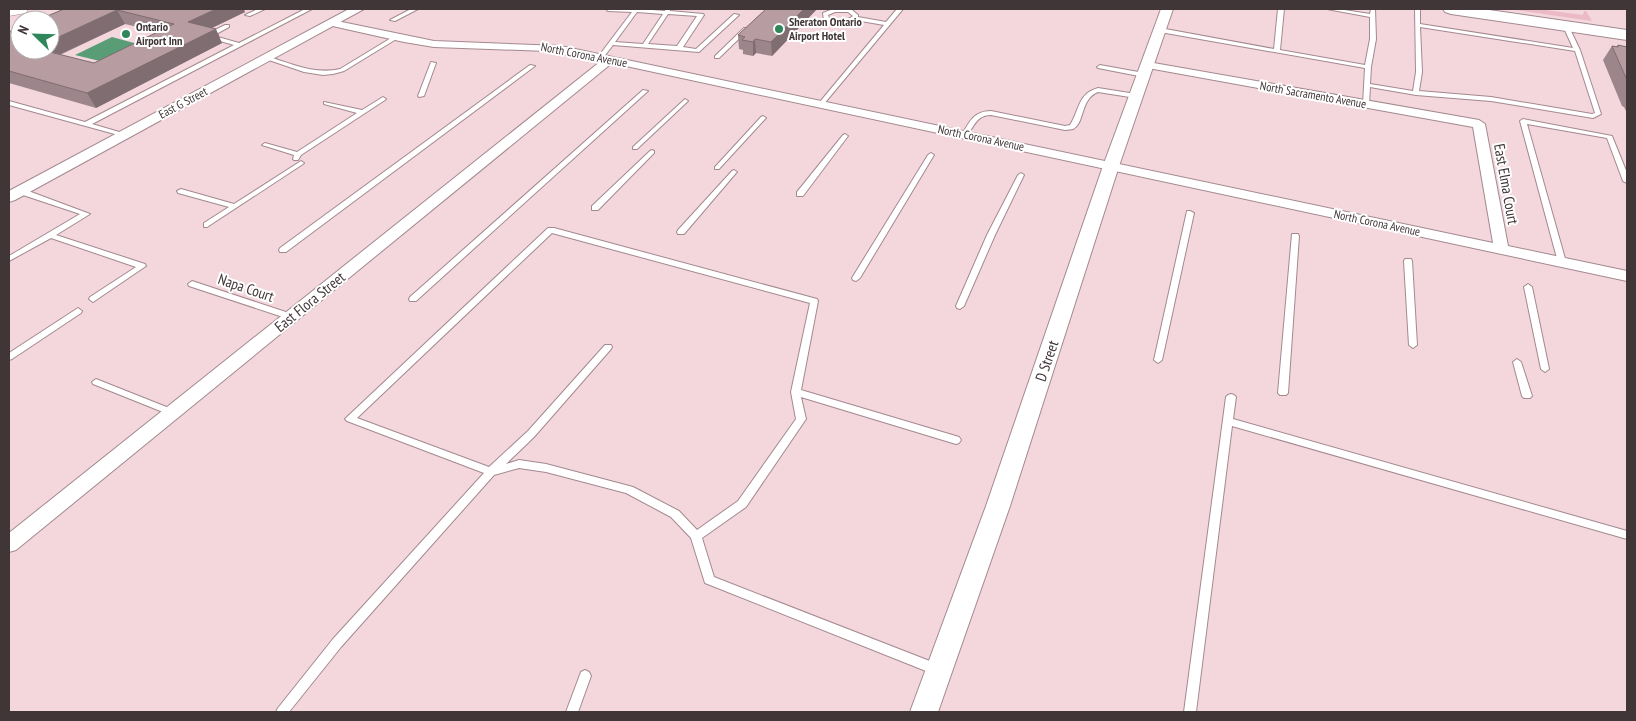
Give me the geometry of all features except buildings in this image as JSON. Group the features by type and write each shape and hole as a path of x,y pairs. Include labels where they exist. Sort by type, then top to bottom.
{"highway":[{"path":"9,11 20,9"}],"main road":[{"path":"1451,9 1627,35"}],"street":[{"name":"East G Street","path":"14,194 358,9"},
{"name":"D Street","path":"924,712 998,506 1111,166 1167,9"},
{"name":"North Corona Avenue","path":"332,22 396,37 449,45 561,48 1627,276"},
{"name":"East Flora Street","path":"9,544 171,412 292,317 605,58"},
{"name":"North Sacramento Avenue","path":"1146,70 1366,104 1479,124"},
{"name":"East Elma Court","path":"1479,124 1501,249"}],"lane":[{"path":"248,16 262,9"},
{"path":"86,124 309,9"},
{"path":"393,20 415,9"},
{"path":"608,9 668,11 702,15 679,48"},
{"path":"855,18 855,14 844,9 830,11 825,17 838,23 848,22 855,18 887,24"},
{"path":"821,104 900,9"},
{"path":"1277,51 1281,9"},
{"path":"1330,9 1373,16"},
{"path":"1366,104 1368,67 1373,39 1373,9"},
{"path":"1416,92 1419,72 1417,9"},
{"path":"605,58 611,43 636,10"},
{"path":"645,45 668,11"},
{"path":"611,43 697,51 736,15"},
{"path":"717,56 753,22"},
{"path":"1418,25 1576,50"},
{"path":"227,26 215,32 214,38 239,45"},
{"path":"1368,85 1416,92 1491,99 1593,116 1598,114 1566,26"},
{"path":"1160,30 1368,67"},
{"path":"266,58 321,73 333,74 396,37"},
{"path":"421,96 433,63"},
{"path":"284,250 532,66"},
{"path":"1100,67 1146,70"},
{"path":"413,299 645,91"},
{"path":"966,135 976,116 986,113 1065,128 1075,123 1087,94 1092,91 1136,96"},
{"path":"207,226 362,112 383,99"},
{"path":"635,148 685,100"},
{"path":"9,103 124,135"},
{"path":"326,103 362,112"},
{"path":"717,168 763,118"},
{"path":"1562,262 1523,121 1610,137 1627,181"},
{"path":"800,194 845,136"},
{"path":"265,145 299,158"},
{"path":"595,208 652,152"},
{"path":"856,278 931,155"},
{"path":"681,232 734,172"},
{"path":"960,306 988,246 991,235 1021,175"},
{"path":"181,191 235,207"},
{"path":"9,259 86,214 14,194"},
{"path":"1158,360 1190,213"},
{"path":"696,536 742,504 801,419 796,392 814,301 551,230 350,419 491,472 519,464 546,468 629,490 675,514 696,536 709,580 939,670"},
{"path":"50,235 142,266 93,299"},
{"path":"1283,393 1295,236"},
{"path":"1408,261 1414,345"},
{"name":"Napa Court","path":"192,284 292,317"},
{"path":"1528,287 1545,369"},
{"path":"9,356 78,311"},
{"path":"282,712 338,642 491,472 531,434 608,347"},
{"path":"1517,362 1527,396"},
{"path":"96,382 171,412"},
{"path":"796,392 956,440"},
{"path":"1190,712 1231,397"},
{"path":"1228,421 1627,534"},
{"path":"572,712 585,676"}],"shaded area":[{"path":"1508,9 1538,9 1583,15 1584,11 1586,11 1592,21"},
{"path":"112,37 145,46 108,63 75,55"}],"place":[{"name":"Sheraton Ontario Airport Hotel","path":"779,29"},
{"name":"Ontario Airport Inn","path":"126,34"}]}
